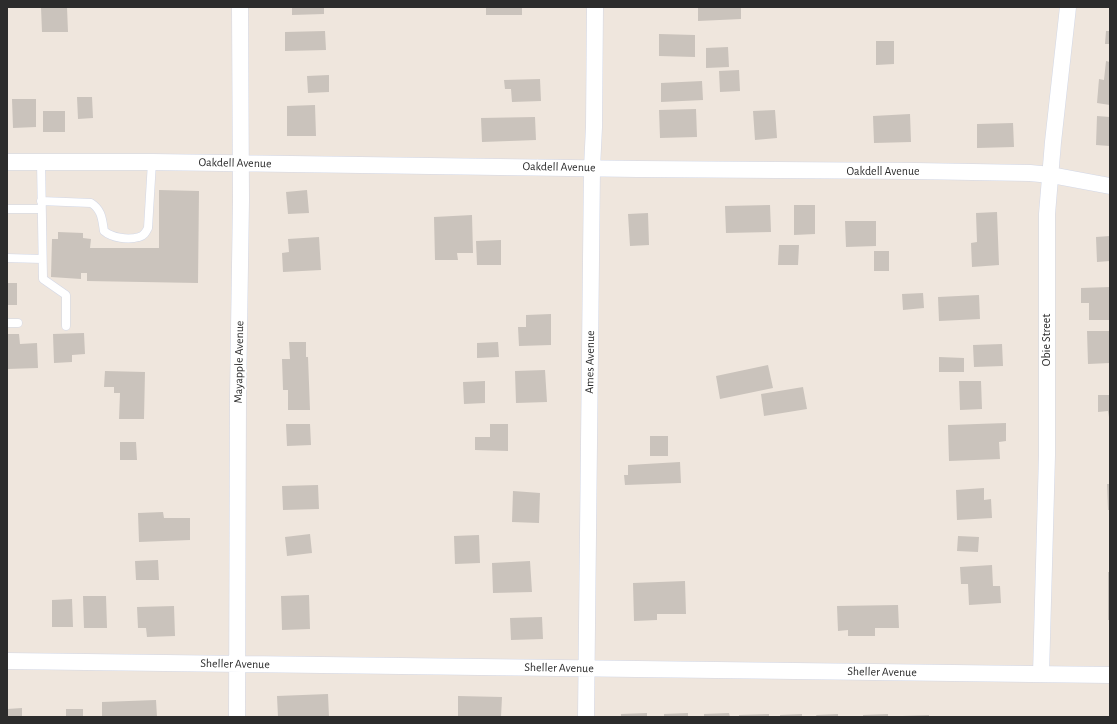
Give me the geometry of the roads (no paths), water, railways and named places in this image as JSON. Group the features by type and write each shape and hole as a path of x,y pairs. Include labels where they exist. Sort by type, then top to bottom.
{"street":[{"name":"Mayapple Avenue","path":"237,717 238,395 241,200 240,7"},
{"name":"Ames Avenue","path":"586,717 595,7"},
{"name":"Obie Street","path":"1041,674 1046,456 1047,214 1053,142 1068,7"},
{"name":"Oakdell Avenue","path":"7,162 152,162 1030,173 1051,175 1110,186"},
{"name":"Sheller Avenue","path":"7,661 1110,675"}],"lane":[{"path":"41,161 43,278 66,295 66,326"},
{"path":"7,209 41,205 91,203 98,208 104,231 110,235 122,238 139,237 144,234 148,228 152,162"},
{"path":"7,258 42,259"},
{"path":"7,323 18,323"}]}
